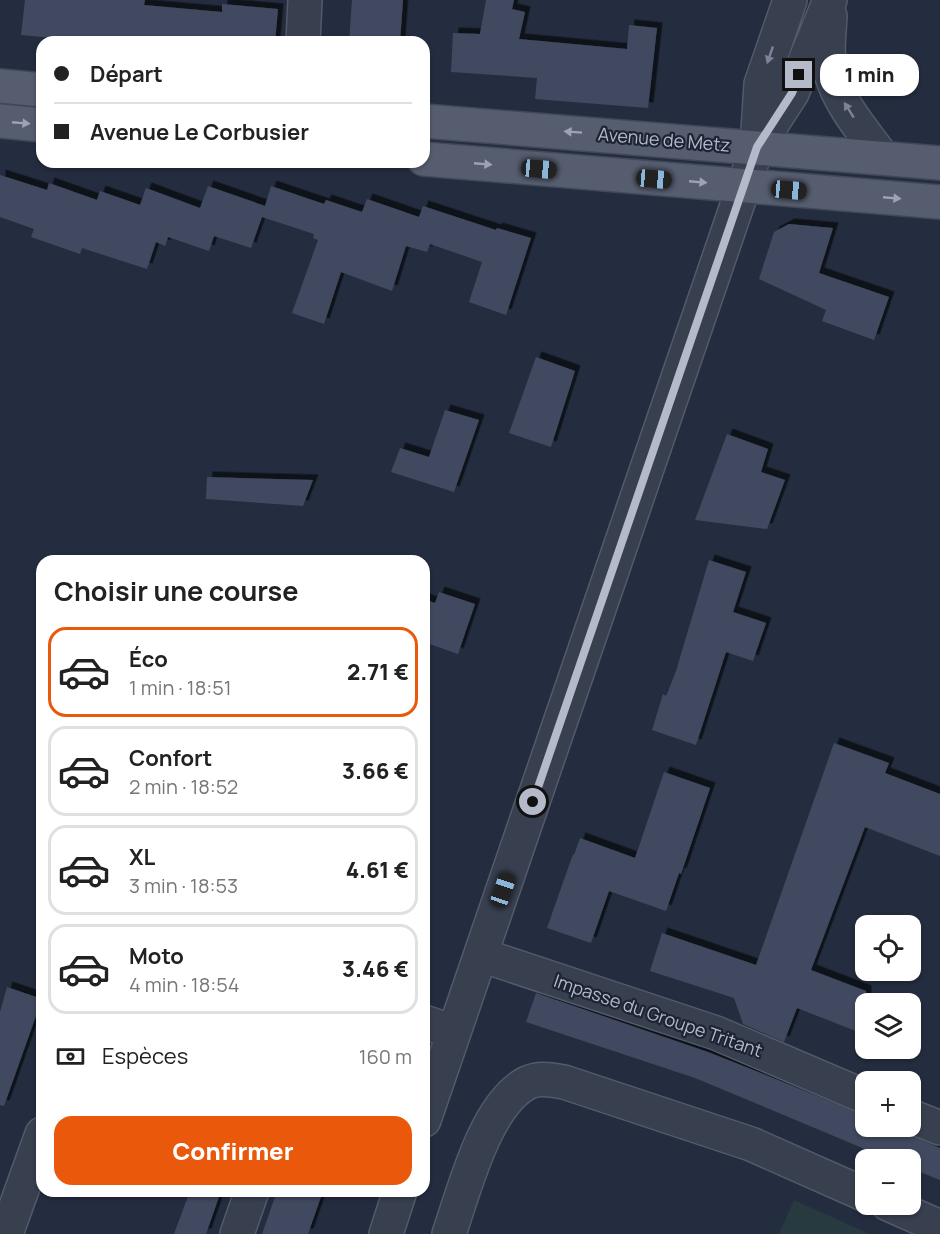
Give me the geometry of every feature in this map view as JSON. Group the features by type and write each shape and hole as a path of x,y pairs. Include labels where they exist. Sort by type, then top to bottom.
{"main road":[{"path":"0,86 36,89"},
{"path":"0,121 36,124"},
{"name":"Avenue de Metz","path":"430,121 940,163"},
{"path":"430,160 940,202"}],"street":[{"path":"303,36 305,0"},
{"path":"757,147 761,84 789,0"},
{"path":"430,1086 439,1027 481,955 757,147 792,93 830,0"},
{"path":"830,0 828,47 831,73 839,93 859,126 883,158"},
{"name":"Impasse du Groupe Tritant","path":"481,955 716,1033 855,1091"},
{"path":"449,1234 474,1164 498,1110 512,1094 529,1082 547,1079 564,1082 751,1144 855,1189"},
{"path":"921,1120 940,1128"},
{"path":"6,1234 36,1151"},
{"path":"237,1234 250,1197"},
{"path":"386,1234 398,1197"},
{"path":"913,1215 940,1227"}],"shaded area":[{"path":"794,1200 870,1234 779,1234"}],"building":[{"path":"25,0 145,0 144,5 222,12 222,4 278,9 276,36 21,35"},
{"path":"352,0 403,0 400,36 349,36"},
{"path":"486,0 514,0 512,9 525,12 519,39 627,49 629,25 657,28 648,108 535,99 537,78 451,72 453,33 480,34"},
{"path":"0,175 47,190 49,183 97,200 100,191 140,205 146,188 200,208 208,186 265,206 271,186 324,204 326,200 362,212 367,199 419,217 423,206 496,230 497,228 531,238 506,315 469,302 482,262 430,244 427,252 406,246 392,291 341,272 324,324 292,313 318,240 313,238 314,234 262,217 251,248 214,236 209,251 168,237 165,246 156,242 147,269 82,248 80,254 31,237 34,229 0,217"},
{"path":"789,224 833,228 819,273 889,297 874,340 822,321 826,310 759,279 774,232"},
{"path":"536,357 575,371 551,447 509,433"},
{"path":"445,410 479,420 454,492 391,472 400,448 429,457"},
{"path":"727,434 768,449 761,472 785,480 767,529 695,520"},
{"path":"207,477 313,480 303,506 206,499"},
{"path":"709,560 746,572 733,612 766,623 753,661 726,652 696,745 652,730 663,694 666,696 676,671"},
{"path":"439,592 475,604 458,654 430,644 430,601 435,603"},
{"path":"834,743 889,763 885,773 940,794 940,856 865,827 811,970 866,991 866,993 855,993 855,1031 797,1008 784,1042 743,1024 734,998 650,971 662,933 756,965"},
{"path":"664,772 710,788 666,911 609,891 591,943 547,928 580,838 635,858"},
{"path":"7,987 36,997 36,1016 4,1106 0,1105 0,1012"},
{"path":"536,993 708,1052 855,1112 855,1137 915,1137 940,1148 940,1180 921,1172 921,1149 865,1149 695,1078 526,1022"},
{"path":"188,1197 219,1197 206,1234 174,1234"},
{"path":"275,1197 321,1197 308,1234 262,1234"}],"route":[{"path":"533,802 757,147 792,93 799,75"}]}
